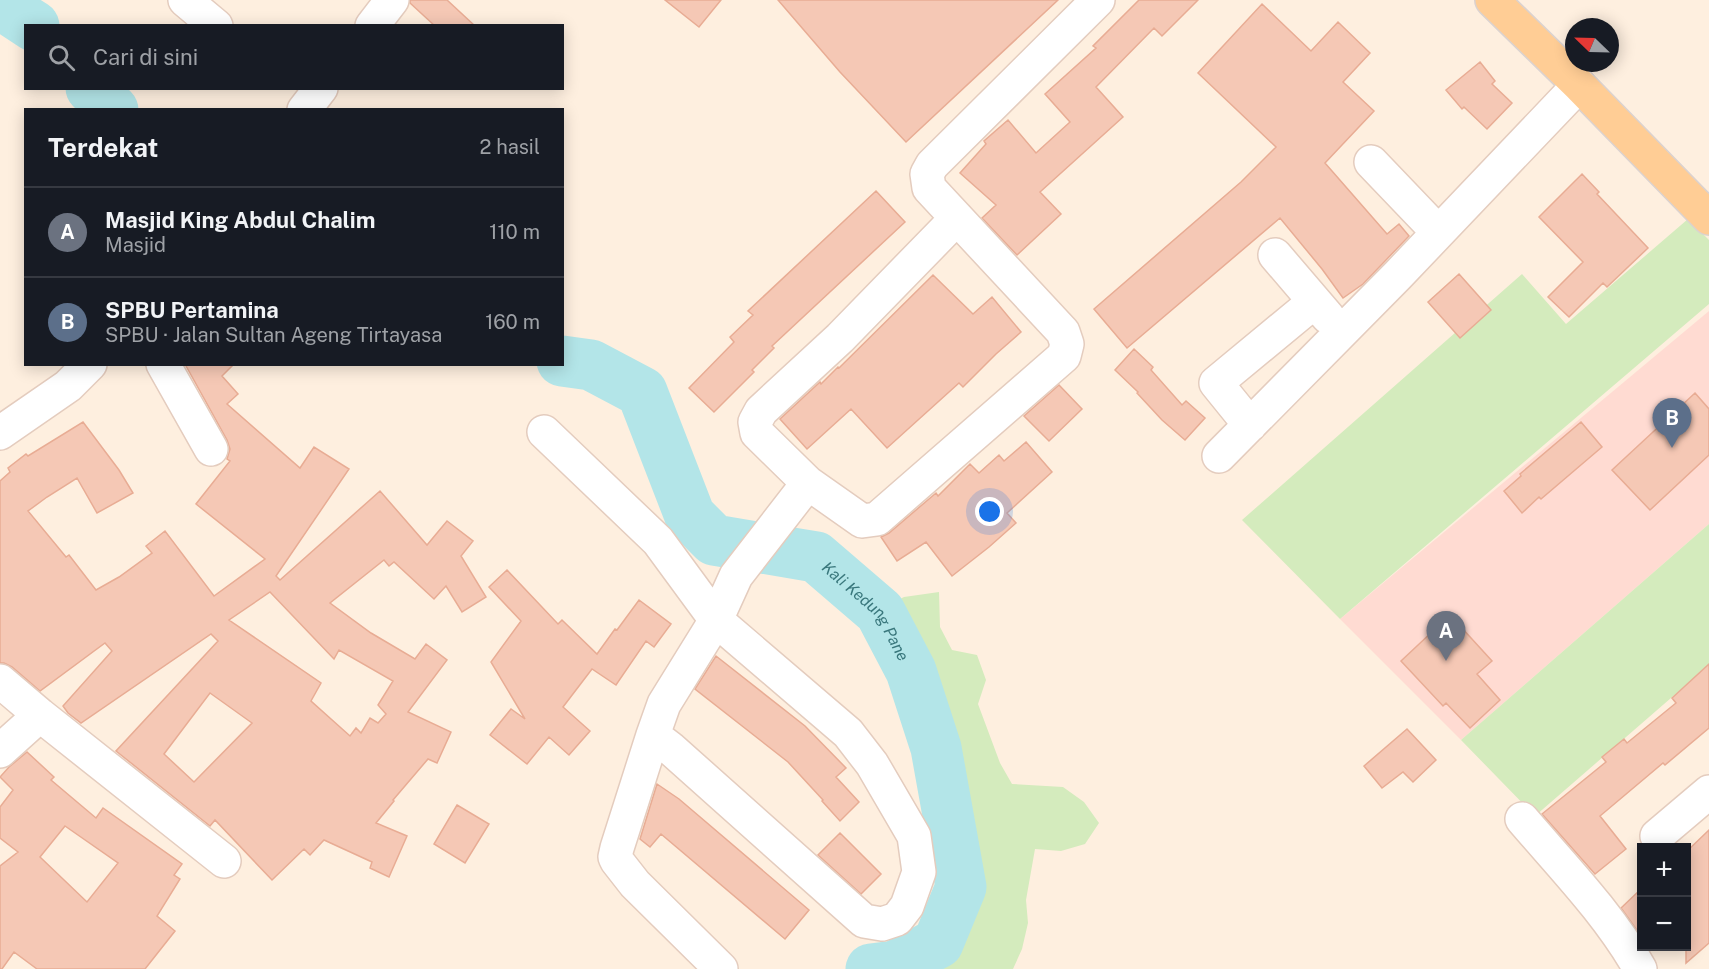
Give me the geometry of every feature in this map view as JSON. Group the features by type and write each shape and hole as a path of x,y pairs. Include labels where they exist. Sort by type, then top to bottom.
{"main road":[{"path":"1492,0 1709,218"}],"street":[{"path":"185,0 214,24"},
{"path":"374,24 392,0"},
{"path":"957,218 840,338 761,411 755,422 757,433 801,491 862,521 876,519 1064,356 1067,344 1063,332 957,218 929,188 927,174 932,165 1098,0"},
{"path":"1219,456 1341,333 1579,85"},
{"path":"1371,162 1438,232"},
{"path":"1275,255 1341,333"},
{"path":"1250,425 1216,383 1314,302"},
{"path":"0,433 68,386 88,366"},
{"path":"164,366 211,449"},
{"path":"544,432 658,541 716,620 848,733 872,764 914,836 919,872 907,906 897,919 882,924 864,921 653,735"},
{"path":"721,969 635,884 615,856 664,704 716,620 736,576 801,491"},
{"path":"0,681 224,861"},
{"path":"0,751 40,715"},
{"path":"1657,836 1709,792"},
{"path":"1522,819 1597,906 1640,969"}],"shaded area":[{"path":"1709,311 1709,524 1461,740 1340,619"}],"green space":[{"path":"1688,219 1709,240 1709,304 1340,619 1242,520 1522,274 1566,324"},
{"path":"1709,524 1709,665 1535,816 1461,740"},
{"path":"939,592 940,627 952,650 977,655 986,680 978,704 1000,763 1012,784 1063,787 1084,802 1099,823 1085,844 1061,851 1035,849 1026,900 1028,923 1022,949 1013,969 912,969 946,950 973,888 947,745 921,667 888,605 904,597"}],"building":[{"path":"410,0 447,0 473,24 433,24 410,3"},
{"path":"665,0 721,0 699,27"},
{"path":"778,0 1058,0 906,142 840,72"},
{"path":"1139,0 1198,0 1162,36 1154,28 1096,87 1123,117 1040,192 1061,214 1017,255 982,218 996,205 960,173 986,144 984,141 1008,120 1036,153 1070,122 1045,94 1096,48 1093,46"},
{"path":"1262,4 1311,51 1338,22 1370,53 1343,82 1374,111 1325,163 1387,234 1399,224 1409,236 1363,284 1343,298 1280,218 1127,348 1094,309 1241,182 1276,147 1198,73"},
{"path":"1480,62 1495,81 1492,84 1512,103 1487,129 1464,107 1462,109 1446,90"},
{"path":"1582,174 1599,192 1597,194 1648,248 1607,287 1603,283 1569,317 1548,297 1583,262 1539,217"},
{"path":"876,191 905,222 772,346 774,348 752,370 754,372 714,412 689,388 734,342 730,337 753,315 748,311"},
{"path":"1459,274 1491,310 1460,338 1428,302"},
{"path":"933,275 973,314 992,297 1021,332 963,387 959,383 887,448 851,409 807,449 780,419 820,382 821,384 839,368"},
{"path":"1134,349 1153,367 1151,370 1182,405 1186,401 1205,418 1185,440 1162,420 1115,370"},
{"path":"186,366 232,366 222,376 238,394 227,404 300,468 314,447 349,469 276,576 280,580 380,491 427,545 447,521 473,541 461,556 486,597 462,612 446,586 434,599 394,562 389,566 384,560 330,603 371,633 415,659 426,644 447,660 408,712 451,732 437,763 428,759 376,823 407,836 389,877 370,868 372,862 324,840 310,855 304,849 272,880 215,820 210,826 116,751 218,641 211,634 81,723 63,706 112,651 105,643 40,691 12,667 0,663 0,481 10,472 8,468 26,454 28,456 83,422 133,493 97,513 77,478 28,511 66,557 69,555 96,590 119,577 152,553 146,546 165,531 214,596 265,559 196,504 230,461 227,459 230,449","holes":["270,592 334,659 339,650 393,681 378,705 386,714 378,723 370,718 361,733 356,728 350,736 311,701 321,683 229,620","210,693 252,723 194,782 164,754"]},
{"path":"1059,385 1082,409 1049,441 1024,416"},
{"path":"1695,393 1709,409 1709,455 1650,510 1612,470"},
{"path":"1581,422 1602,447 1522,513 1504,491 1521,476 1520,474"},
{"path":"1026,442 1052,472 1007,513 1016,523 952,576 926,542 897,561 881,537 889,533 936,493 938,496 970,464 979,473 999,455 1004,461"},
{"path":"507,570 558,624 562,620 597,654 639,600 671,624 654,647 646,641 616,685 592,669 563,707 590,731 569,755 549,737 527,764 490,735 511,709 525,719 491,662 521,621 489,587"},
{"path":"1450,615 1492,661 1477,674 1500,700 1470,728 1446,703 1443,706 1401,661"},
{"path":"716,656 805,726 846,768 836,777 859,802 840,821 788,762 695,689"},
{"path":"1709,664 1709,728 1600,816 1626,849 1595,874 1542,814 1606,762 1602,757 1624,739 1627,743 1676,703 1672,698"},
{"path":"1407,729 1436,760 1413,782 1403,772 1382,788 1364,766"},
{"path":"27,752 54,777 51,780 96,818 103,808 182,864 174,875 180,879 157,916 175,931 145,969 37,969 14,952 0,969 0,866 18,852 0,838 0,807 13,790 0,777","holes":["65,826 118,863 87,902 40,857"]},
{"path":"657,784 679,799 809,910 785,939 661,834 650,847 640,839"},
{"path":"457,805 489,824 465,863 434,844"},
{"path":"1709,830 1709,943 1686,963 1686,951 1691,951 1691,847"},
{"path":"840,833 881,874 861,894 818,855"},
{"path":"1637,893 1637,930 1621,908"}],"waterway":[{"name":"Kali Kedung Pane","path":"0,4 31,24"},
{"name":"Kali Kedung Pane","path":"93,90 111,108"},
{"name":"Kali Kedung Pane","path":"564,361 591,365 642,392 690,516 714,540 816,557 880,612 911,671 936,748 961,887 938,943 895,966 871,969"}],"place":[{"name":"SPBU Pertamina","path":"1672,448"},
{"name":"Masjid King Abdul Chalim","path":"1446,661"}]}
